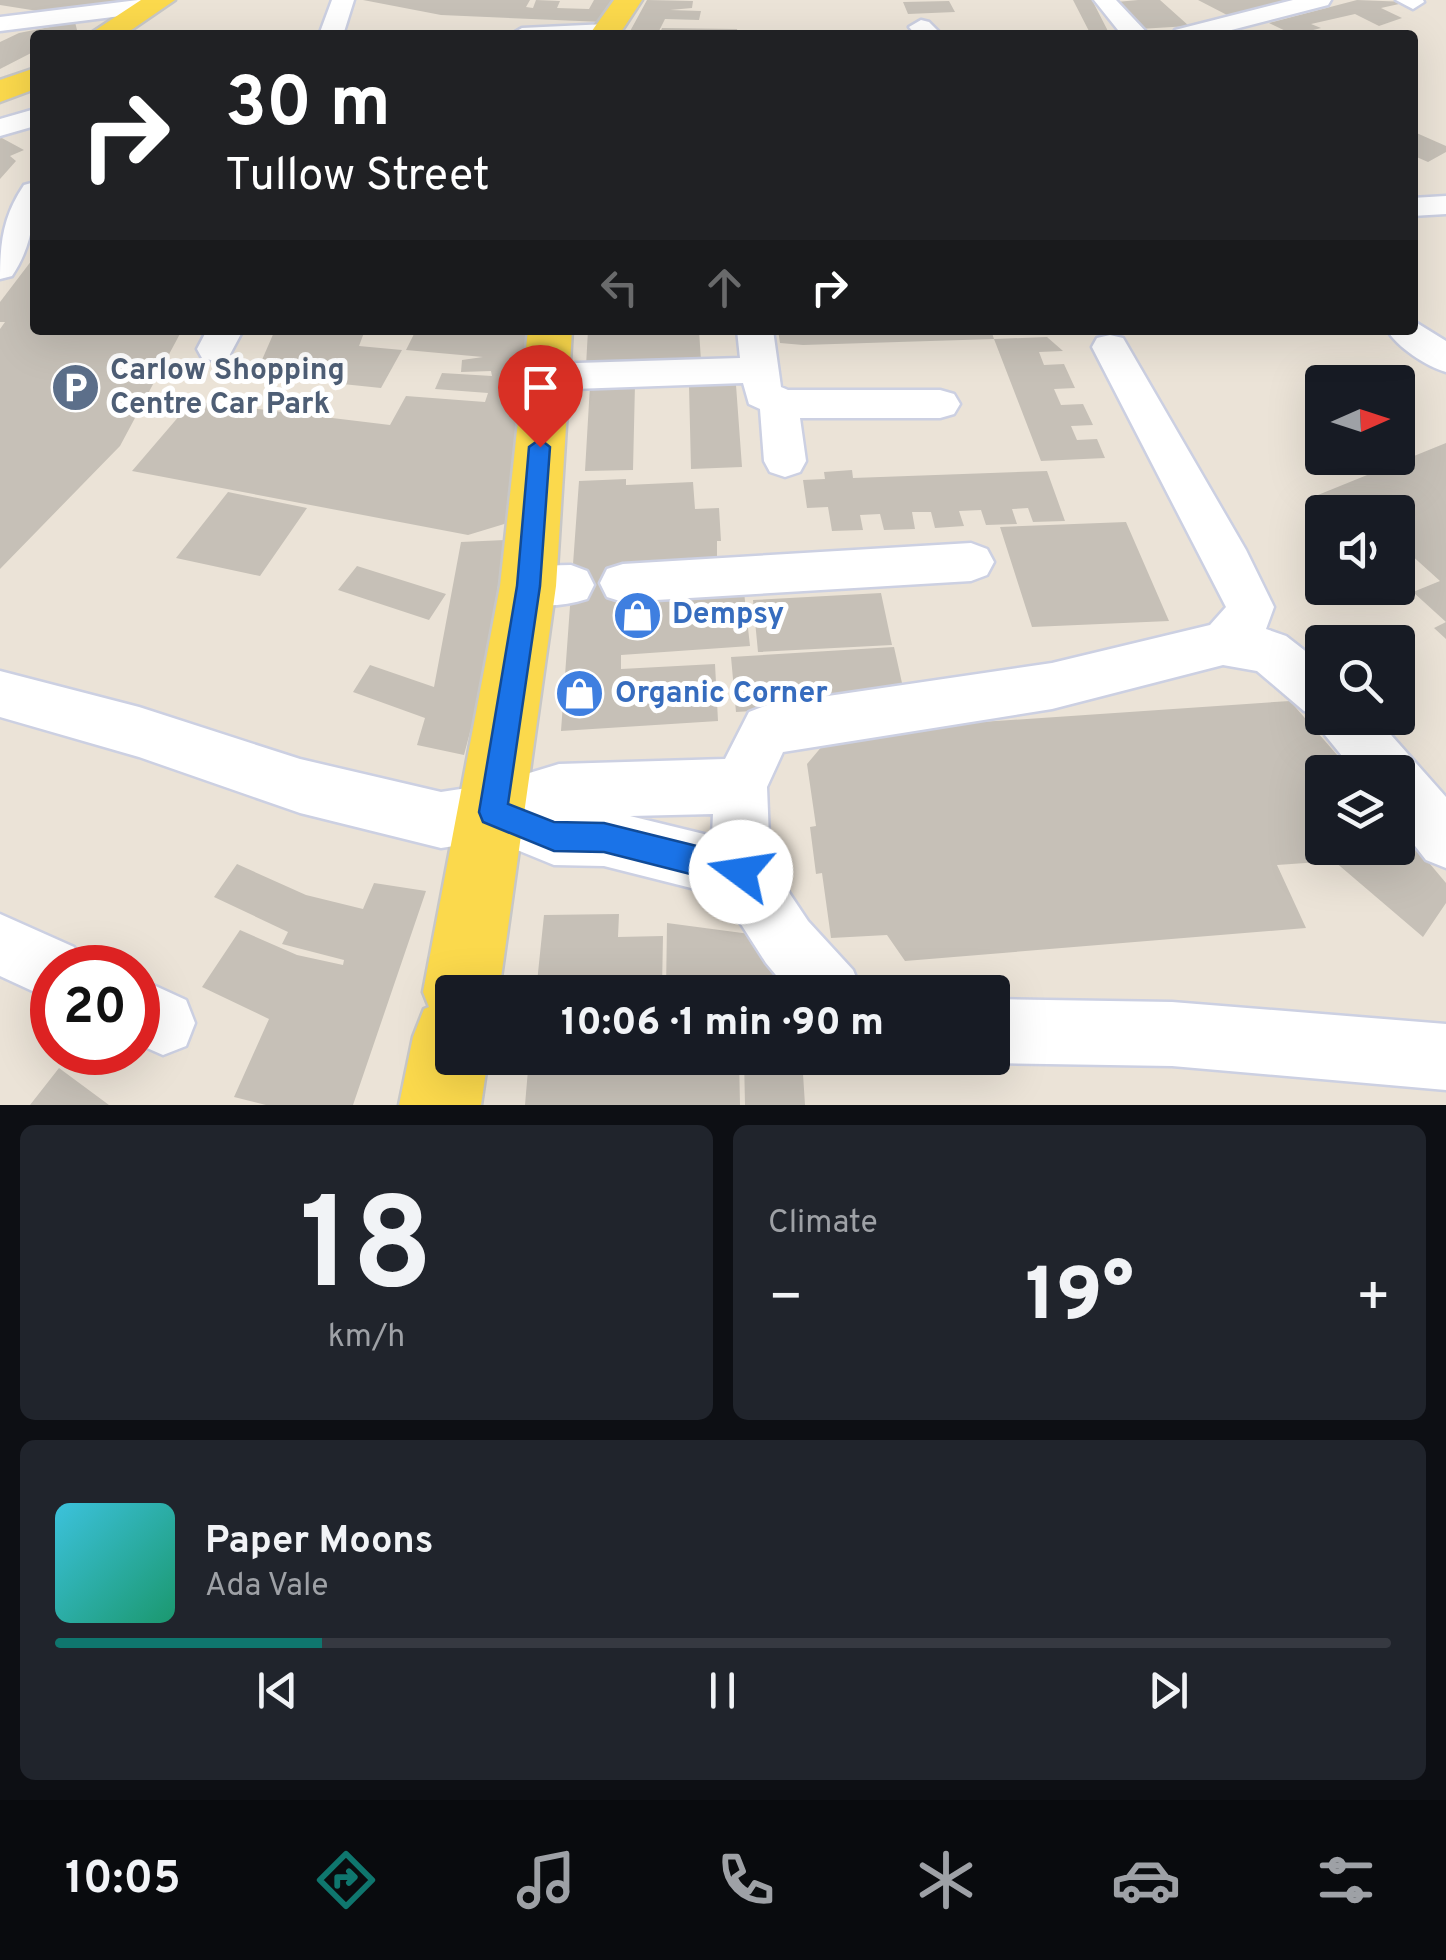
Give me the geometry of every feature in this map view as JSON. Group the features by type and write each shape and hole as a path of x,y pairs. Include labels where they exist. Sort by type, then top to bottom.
{"main road":[{"path":"608,30 628,0"},
{"path":"111,30 157,2"},
{"path":"147,30 157,2"},
{"path":"0,92 30,79"},
{"path":"0,100 30,90"},
{"path":"464,975 493,812 550,586 548,354"},
{"path":"440,1105 445,1075"}],"street":[{"path":"332,30 343,0"},
{"path":"1105,0 1131,30"},
{"path":"1214,30 1320,0"},
{"path":"0,24 157,2"},
{"path":"0,128 30,119"},
{"path":"0,268 30,202"},
{"path":"1418,207 1446,205"},
{"path":"757,335 785,461"},
{"path":"1412,335 1446,359"},
{"path":"1110,347 1230,563 1250,607 1242,628 1222,644"},
{"path":"548,354 769,386 940,404"},
{"path":"623,583 970,562"},
{"path":"816,975 788,942 741,872 740,786 766,730 1052,686 1222,644 1269,651 1305,680"},
{"path":"0,694 139,732 318,791 441,820 493,812 558,791 740,786"},
{"path":"1357,735 1375,755"},
{"path":"1415,803 1446,840"},
{"path":"493,812 554,837 604,838 741,872"},
{"path":"0,944 30,958"},
{"path":"1010,1030 1172,1034 1446,1057"}],"building":[{"path":"0,0 124,0 63,15 0,5"},
{"path":"363,0 530,0 526,7 533,8 536,0 560,1 557,8 589,9 594,0 617,0 603,22 441,15"},
{"path":"647,0 693,1 692,8 670,10 701,11 699,20 665,19 660,30 631,30"},
{"path":"1073,0 1092,0 1107,30 1088,30"},
{"path":"1160,0 1189,26 1139,29 1116,2"},
{"path":"1198,0 1291,0 1291,1 1229,16"},
{"path":"1357,0 1408,2 1381,8 1402,18 1379,26 1355,14 1311,24 1321,28 1313,30 1284,30 1269,23"},
{"path":"949,1 955,12 908,14 903,2"},
{"path":"75,22 77,30 34,30"},
{"path":"662,28 737,30 661,30"},
{"path":"30,31 30,54 0,69 0,42"},
{"path":"1418,134 1446,146 1446,152 1428,162 1418,158"},
{"path":"0,137 24,150 10,156 16,161 0,179"},
{"name":"Carlow Shopping Centre Car Park","path":"30,263 30,335 179,335 120,446 0,569 0,329 5,322 0,322 0,302"},
{"path":"273,335 363,335 359,346 402,350 381,388 304,380 258,369"},
{"path":"414,335 532,335 516,434 511,522 468,535 132,471 192,401 390,425 406,396 485,402 488,393 435,389 442,373 492,376 491,371 461,372 462,360 483,357 406,350"},
{"path":"588,335 699,335 701,361 586,366"},
{"path":"779,335 993,335 994,339 803,345 780,343"},
{"path":"1047,337 1063,351 1039,352 1044,365 1064,364 1075,388 1054,389 1061,405 1083,404 1093,425 1071,426 1077,440 1097,439 1105,458 1041,461 994,339"},
{"path":"635,384 633,470 585,471 590,385"},
{"path":"736,385 742,467 691,469 689,386"},
{"path":"1446,443 1446,622 1415,594 1440,581 1415,558 1415,495 1318,495 1367,475 1415,475 1415,456"},
{"path":"852,470 853,478 1047,471 1065,521 1033,522 1028,508 1012,509 1017,524 986,525 981,510 959,511 964,526 935,528 931,512 912,512 915,529 884,530 880,514 860,515 863,530 832,531 828,507 807,508 803,480 825,479 824,472"},
{"path":"626,479 626,485 693,482 695,509 719,508 721,541 717,541 717,561 744,592 750,646 621,655 621,669 715,664 718,721 561,731 579,481"},
{"path":"228,492 307,508 260,576 176,558"},
{"path":"1126,522 1169,621 1032,627 1000,527"},
{"path":"505,540 483,683 464,755 417,745 425,718 353,692 370,665 434,687 461,542"},
{"path":"357,566 446,594 429,620 338,590"},
{"path":"881,593 892,645 758,652 753,600"},
{"path":"1446,622 1446,639 1434,628"},
{"path":"894,647 906,701 736,712 731,657"},
{"path":"1290,701 1305,718 1305,735 1320,735 1337,755 1305,755 1305,863 1277,865 1306,928 905,961 887,935 831,938 822,873 816,874 810,827 816,826 807,764 834,732"},
{"path":"1415,846 1446,883 1446,903 1423,937 1339,865 1415,865"},
{"path":"237,864 306,895 363,909 374,883 426,891 353,1105 266,1105 234,1097 269,1019 202,987 240,930 297,955 343,965 344,960 282,944 288,932 214,897"},
{"path":"619,914 618,937 663,936 662,975 538,975 544,915"},
{"path":"667,923 750,934 775,975 666,975"},
{"path":"54,1075 68,1075 109,1105 30,1105"},
{"path":"528,1075 739,1075 740,1105 525,1105"},
{"path":"744,1075 803,1075 805,1105 745,1105"}],"place":[{"name":"Carlow Shopping Centre Car Park","path":"75,388"},
{"name":"Dempsy","path":"637,615"},
{"name":"Organic Corner","path":"580,694"}],"route":[{"path":"540,447 528,586 493,812 554,837 604,838 741,872"}]}
